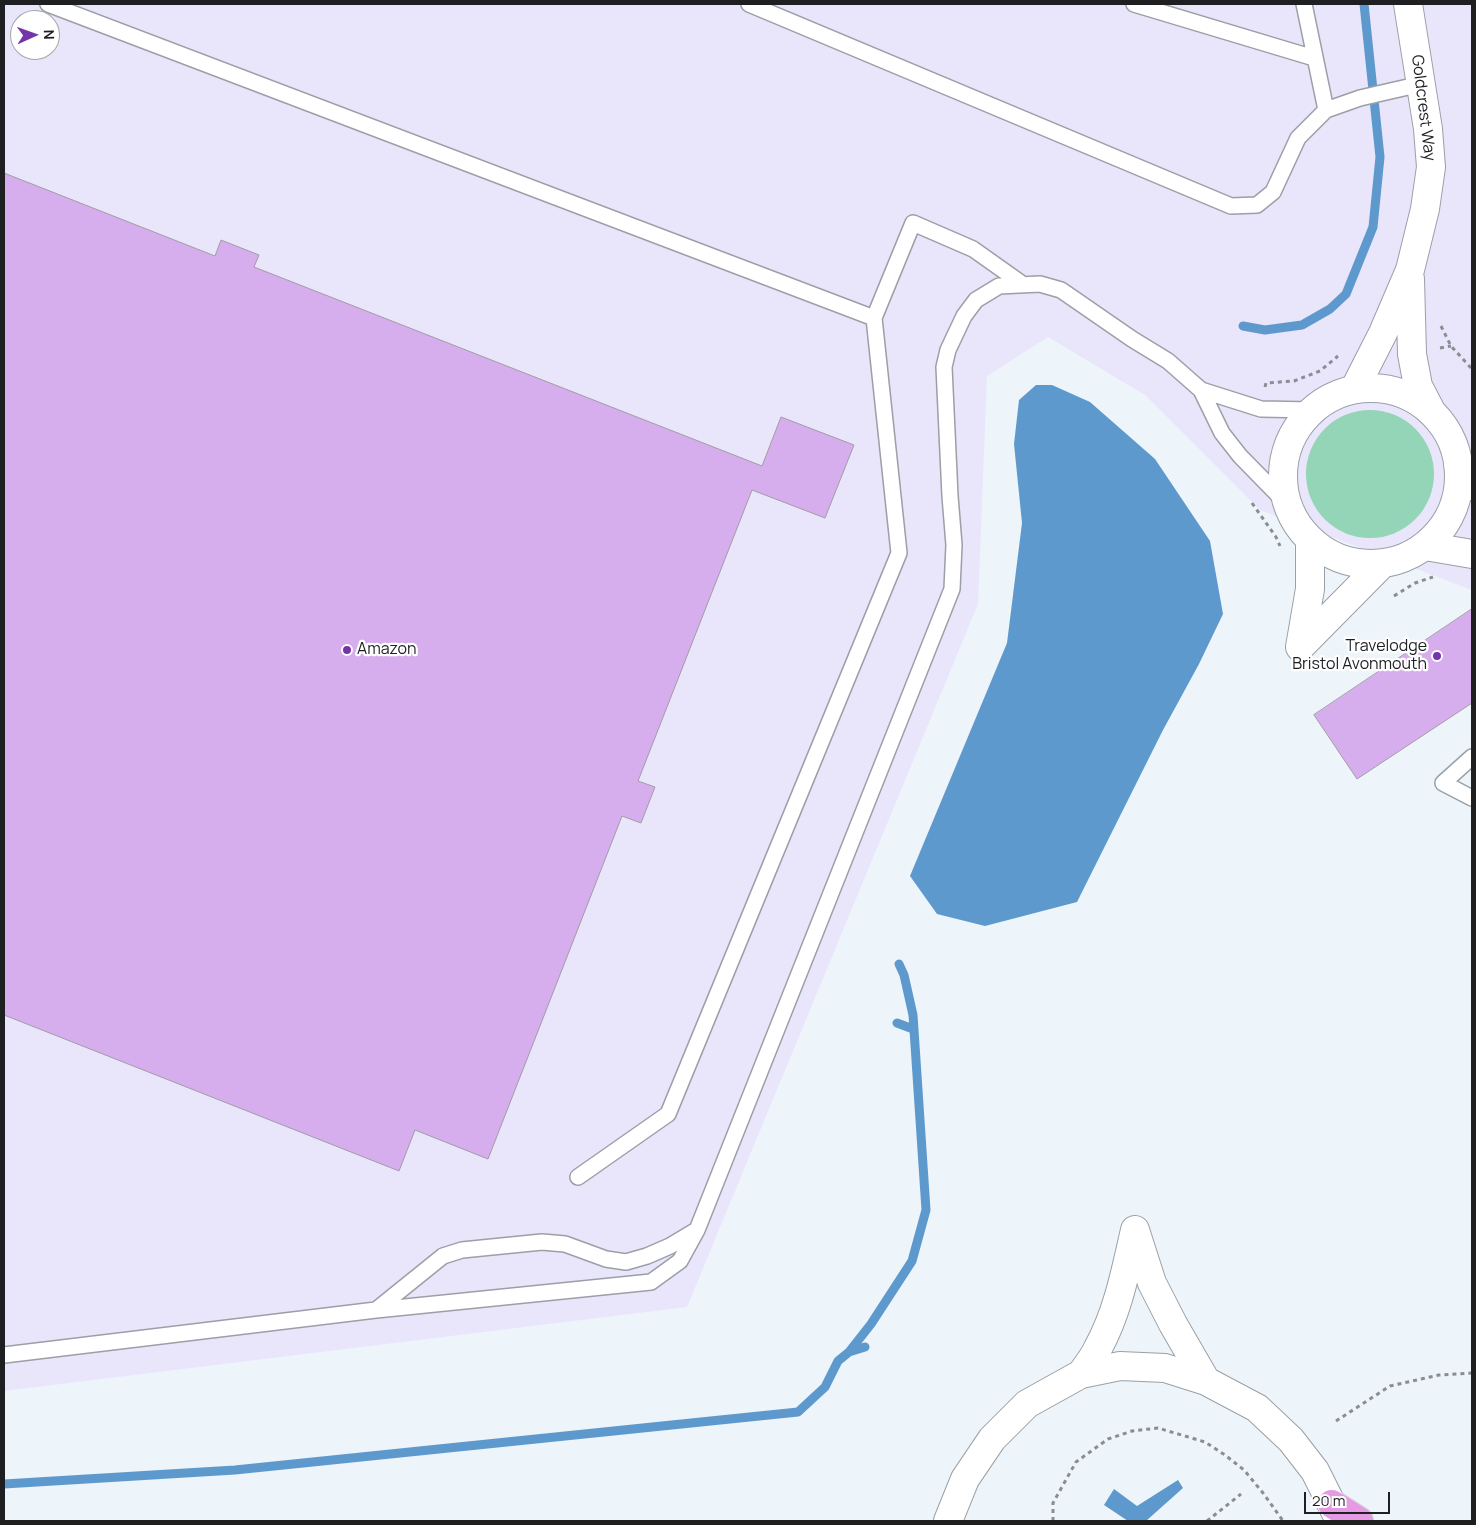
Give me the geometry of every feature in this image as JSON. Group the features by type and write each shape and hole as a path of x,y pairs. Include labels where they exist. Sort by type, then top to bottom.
{"highway":[{"path":"1336,1512 1359,1521"}],"street":[{"name":"Goldcrest Way","path":"1355,388 1383,333 1410,270 1425,209 1431,166 1422,84 1408,4"},
{"name":"Goldcrest Way","path":"1410,270 1412,354 1418,386 1431,411"},
{"path":"1355,388 1382,388 1409,396 1431,411 1450,435 1465,475 1446,524 1425,546 1405,557 1382,564 1356,563 1331,555 1310,540 1296,523 1287,504 1282,479 1285,453 1295,430 1312,410 1332,396 1355,388"},
{"path":"1310,540 1310,589 1300,647 1382,564"},
{"path":"1425,546 1472,554"},
{"path":"1081,1374 1098,1349 1112,1318 1135,1230 1152,1283 1172,1324 1206,1381"},
{"path":"948,1521 965,1479 992,1439 1027,1404 1081,1374 1120,1366 1165,1368 1206,1381 1258,1408 1291,1440 1315,1471 1336,1512"}],"lane":[{"path":"48,4 874,318"},
{"path":"749,4 1231,206 1257,205 1273,192 1298,138 1326,110 1360,98 1422,84"},
{"path":"1134,4 1314,58"},
{"path":"1304,4 1326,110"},
{"path":"578,1177 668,1114 899,553 874,318 913,223 973,249 1021,283"},
{"path":"4,1355 376,1310 651,1282 680,1261 697,1230 952,589 954,545 944,367 948,350 964,316 976,300 999,286 1021,283 1040,284 1061,290 1132,339 1168,361 1201,390 1222,433 1240,456 1287,504"},
{"path":"1201,390 1261,409 1312,410"},
{"path":"1472,757 1442,783 1472,798"},
{"path":"376,1310 443,1256 462,1250 542,1242 565,1244 606,1259 626,1262 662,1249 697,1230"}],"path":[{"path":"1266,383 1294,382 1320,371 1344,351"},
{"path":"1249,498 1276,537 1283,553"},
{"path":"1392,597 1415,583 1437,576"},
{"path":"1336,1421 1390,1386 1439,1375 1472,1373"},
{"path":"1053,1521 1053,1503 1076,1462 1108,1439 1132,1431 1158,1428 1205,1442 1244,1470 1283,1521"},
{"path":"1207,1521 1241,1494"}],"shaded area":[{"path":"4,4 1472,4 1472,590 1260,510 1145,395 1048,337 987,376 978,604 687,1307 4,1391"}],"green space":[{"path":"1370,410 1394,415 1415,429 1429,450 1434,474 1429,498 1415,519 1394,533 1370,538 1346,533 1325,519 1311,498 1306,474 1311,450 1325,429 1346,415"}],"water":[{"path":"1036,385 1052,385 1090,402 1155,459 1210,541 1223,614 1077,902 985,926 937,914 910,876 1007,643 1022,523 1014,444 1019,400"},
{"path":"1178,1480 1183,1488 1146,1521 1128,1521 1104,1505 1114,1489 1137,1506"}],"building":[{"name":"Amazon","path":"4,173 215,256 221,240 259,255 254,267 762,466 781,417 854,445 825,518 752,490 638,781 655,787 641,823 622,816 488,1159 415,1130 399,1171 4,1015"},
{"name":"Travelodge Bristol Avonmouth","path":"1472,609 1472,703 1357,779 1314,715"}],"waterway":[{"path":"1243,326 1265,330 1302,325 1330,309 1346,294 1373,227 1380,157 1364,4"},
{"path":"849,1352 871,1324 912,1261 926,1210 913,1015 904,975 899,964"},
{"path":"897,1023 913,1029"},
{"path":"4,1484 235,1470 798,1412 825,1387 838,1361 849,1352 865,1347"}],"place":[{"name":"Amazon","path":"347,650"},
{"name":"Travelodge Bristol Avonmouth","path":"1437,656"}]}
